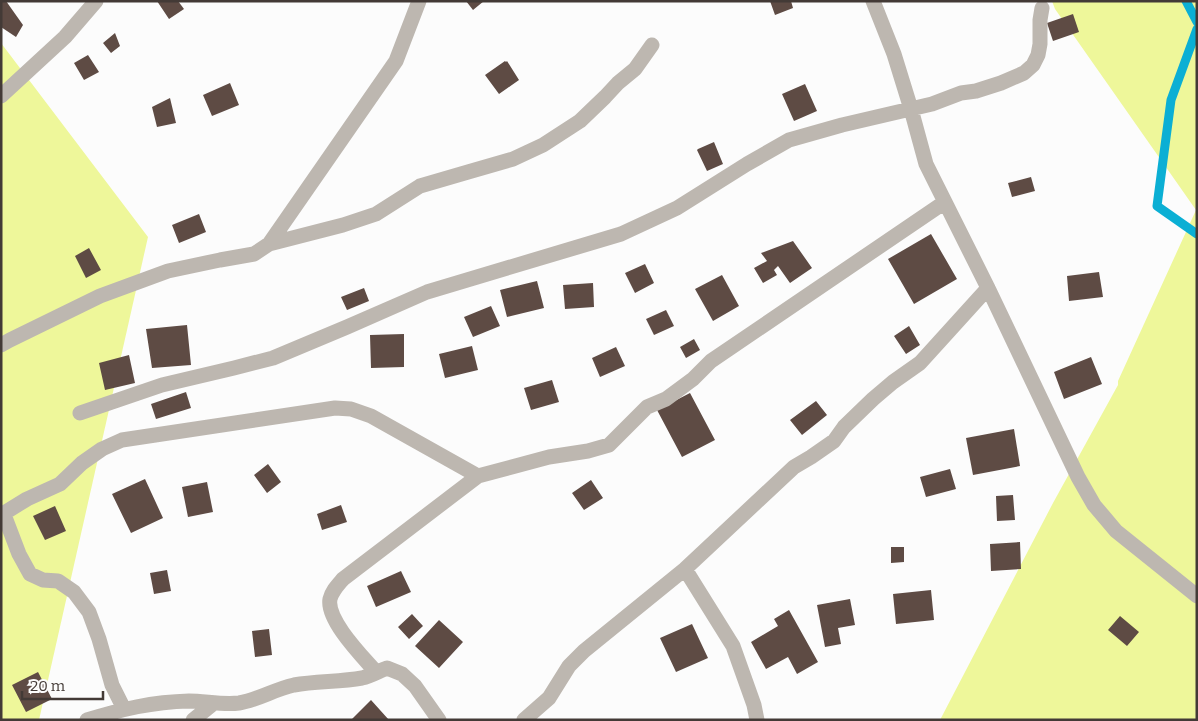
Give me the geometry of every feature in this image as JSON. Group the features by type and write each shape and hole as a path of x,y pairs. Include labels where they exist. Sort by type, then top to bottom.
{"street":[{"path":"1,96 65,37 96,1"},
{"path":"270,244 396,61 419,1"},
{"path":"873,1 894,54 926,164 988,288 1078,477 1094,505 1116,532 1197,596"},
{"path":"80,413 162,385 273,358 427,292 621,234 677,208 789,140 842,125 932,104 961,93 1002,83 1024,73 1033,65 1038,56 1042,8"},
{"path":"1,345 100,296 168,271 254,254 270,244 343,225 376,214 420,186 513,159 543,145 580,120 605,98 618,83 635,70 652,45"},
{"path":"376,672 339,628 334,616 330,602 334,589 343,579 478,476 549,456 588,451 609,445 648,407 666,399 693,379 711,361 945,202"},
{"path":"524,720 549,698 569,666 584,651 685,569 794,467 834,441 844,427 873,399 920,363 988,288"},
{"path":"124,709 112,685 100,639 89,612 74,592 58,581 43,580 30,574 19,554 6,520 1,516 27,499 60,484 82,463 102,449 122,440 335,408 351,409 370,416 478,476"},
{"path":"685,569 733,646 758,720"},
{"path":"87,720 124,709 162,703 191,701 239,703 295,685 362,678 387,668 402,674 415,686 439,720"},
{"path":"193,720 214,703"}],"green space":[{"path":"1052,1 1197,1 1197,720 940,720 1053,503 1118,385 1118,381 1196,210 1055,9"},
{"path":"1,43 148,237 39,720 1,720"}],"building":[{"path":"2,1 6,1 23,25 16,37 1,27"},
{"path":"157,1 178,1 184,9 169,19"},
{"path":"466,1 484,1 473,10"},
{"path":"770,1 791,1 793,8 775,15"},
{"path":"1073,14 1079,32 1053,41 1047,23"},
{"path":"115,33 120,46 111,53 103,43"},
{"path":"88,55 99,72 84,80 74,63"},
{"path":"507,61 519,80 499,94 485,75"},
{"path":"230,83 239,105 212,116 203,95"},
{"path":"805,84 817,111 794,121 782,94"},
{"path":"170,98 176,123 157,127 152,107"},
{"path":"714,142 723,164 707,171 697,150"},
{"path":"1031,177 1035,191 1012,197 1008,183"},
{"path":"199,214 206,232 179,243 172,225"},
{"path":"931,234 957,279 914,304 888,259"},
{"path":"793,241 812,268 790,283 778,266 774,270 777,275 763,283 754,268 767,261 761,253"},
{"path":"89,248 101,270 86,278 75,256"},
{"path":"645,264 654,283 635,293 625,273"},
{"path":"1099,272 1103,297 1069,301 1067,276"},
{"path":"722,275 739,306 713,321 695,289"},
{"path":"537,281 544,308 507,317 500,290"},
{"path":"593,283 594,307 565,309 563,285"},
{"path":"364,288 369,301 347,310 341,297"},
{"path":"491,306 500,326 473,337 464,317"},
{"path":"666,310 674,326 654,335 646,319"},
{"path":"187,325 191,365 152,368 146,329"},
{"path":"909,326 920,345 906,354 894,336"},
{"path":"404,334 404,367 371,368 370,335"},
{"path":"694,339 700,350 686,358 680,347"},
{"path":"472,346 478,370 445,378 439,354"},
{"path":"616,347 625,366 600,377 592,358"},
{"path":"129,355 135,383 105,390 99,363"},
{"path":"1091,357 1102,384 1064,399 1054,372"},
{"path":"552,380 559,402 531,410 524,388"},
{"path":"186,392 191,408 156,419 151,404"},
{"path":"690,393 715,440 682,457 657,410"},
{"path":"816,401 827,415 802,435 790,420"},
{"path":"1014,429 1020,466 973,475 966,438"},
{"path":"268,464 281,482 267,493 254,475"},
{"path":"950,469 956,489 926,497 920,477"},
{"path":"145,479 163,518 131,533 112,494"},
{"path":"591,480 603,498 584,510 572,493"},
{"path":"207,482 213,512 188,517 182,487"},
{"path":"1013,495 1015,520 997,521 996,496"},
{"path":"341,505 347,522 322,530 317,514"},
{"path":"55,506 66,531 45,540 33,516"},
{"path":"1020,542 1021,569 991,571 990,544"},
{"path":"891,547 904,547 904,562 891,563"},
{"path":"167,570 171,591 154,594 150,573"},
{"path":"401,571 411,592 376,607 367,586"},
{"path":"931,590 934,620 896,624 893,594"},
{"path":"850,599 855,625 838,628 841,644 825,647 817,605"},
{"path":"789,610 818,662 797,674 788,657 766,669 751,642 778,626 774,619"},
{"path":"412,614 423,626 409,639 398,627"},
{"path":"1120,616 1139,632 1127,646 1108,630"},
{"path":"439,620 463,642 439,668 415,646"},
{"path":"692,624 708,658 676,672 660,638"},
{"path":"269,629 272,655 255,657 252,631"},
{"path":"38,672 52,699 26,712 12,685"},
{"path":"371,700 389,720 351,720"}],"waterway":[{"path":"1186,1 1197,22"},
{"path":"1197,29 1171,100 1157,206 1197,234"}]}
